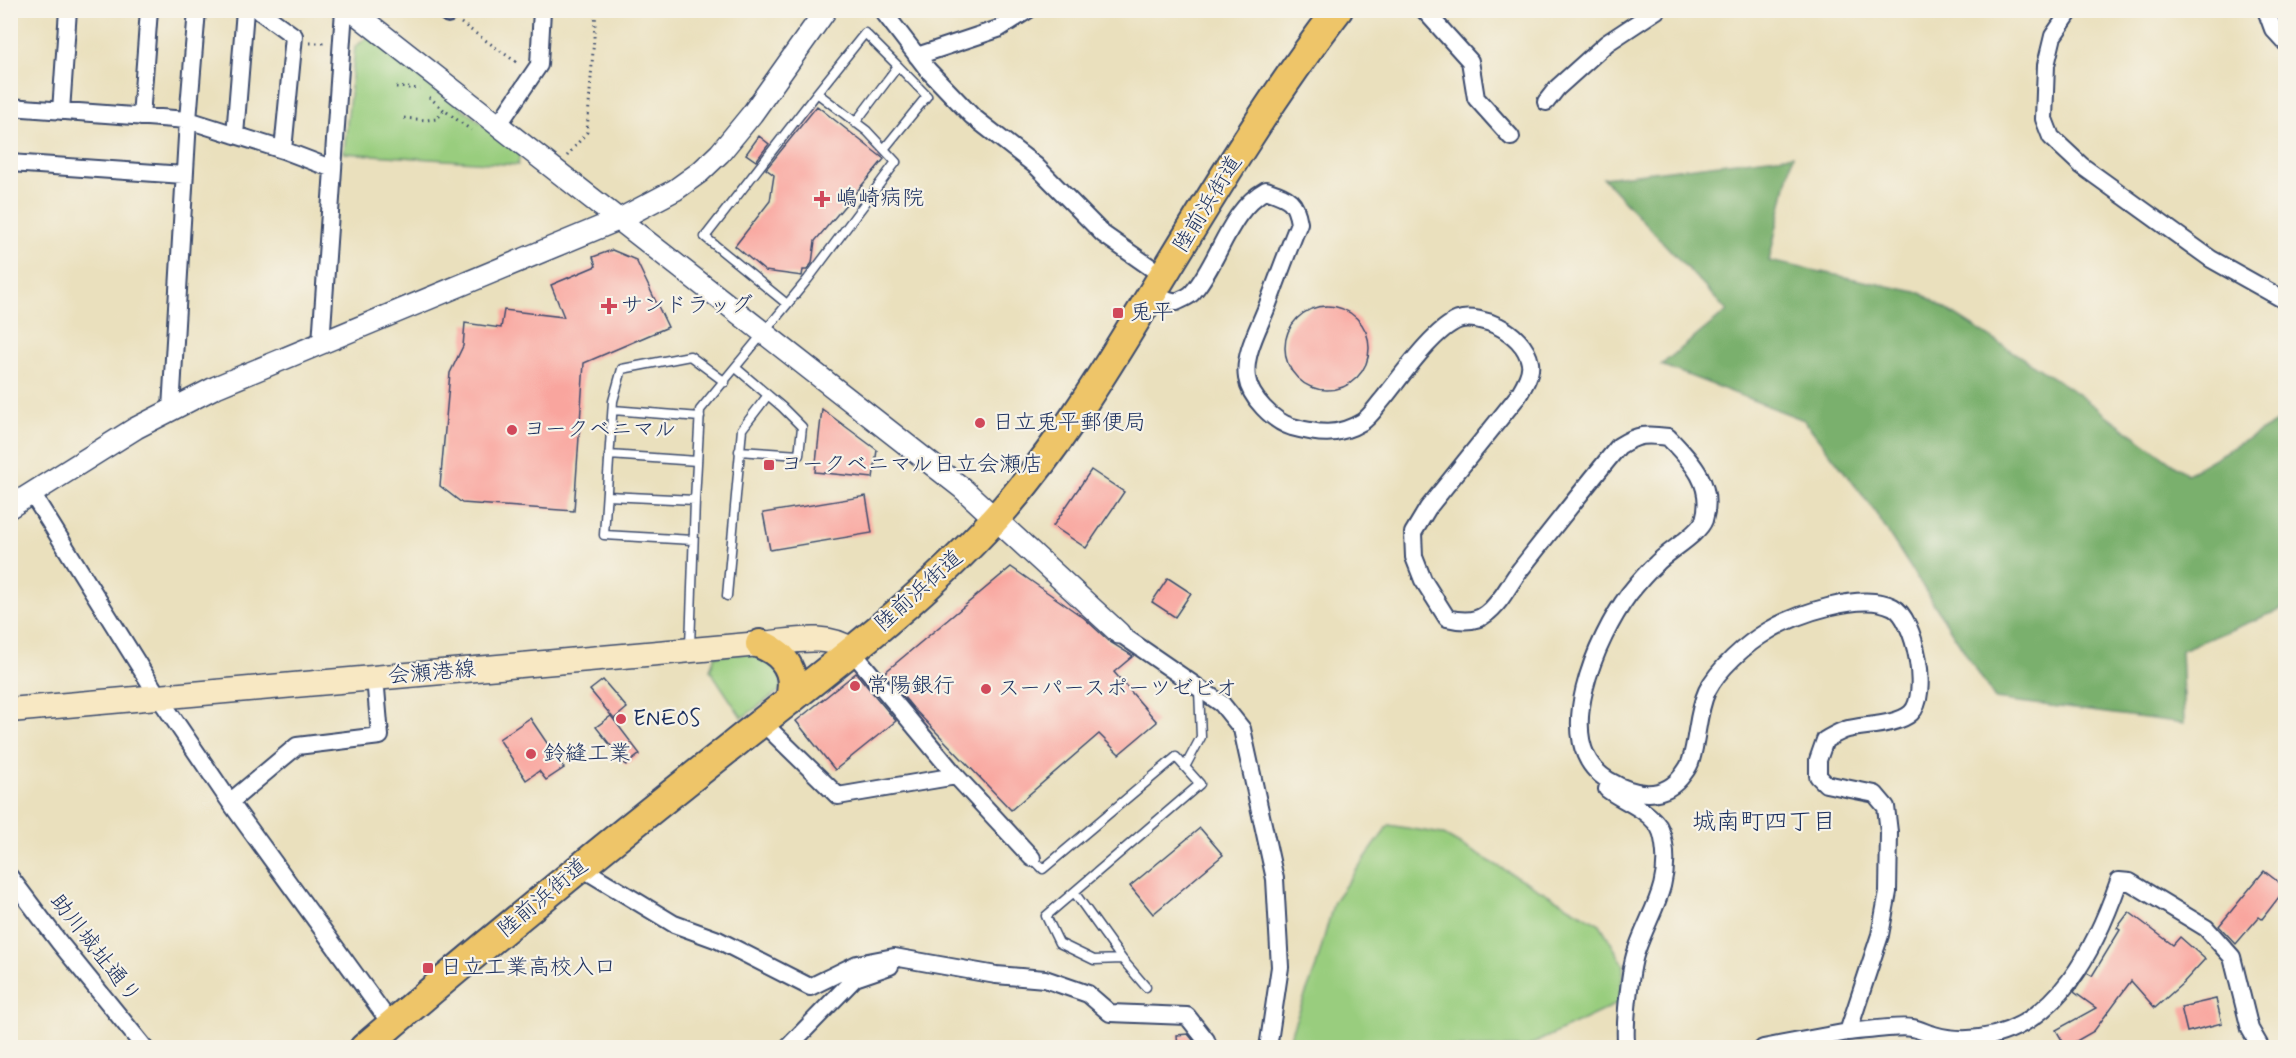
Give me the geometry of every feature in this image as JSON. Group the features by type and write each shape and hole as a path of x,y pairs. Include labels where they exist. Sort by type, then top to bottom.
{"highway":[{"name":"陸前浜街道","path":"364,1047 580,867 895,616 996,519 1040,466 1079,412 1263,117 1332,12"},
{"path":"760,644 783,657 790,668 793,691 789,701"}],"main road":[{"name":"会瀬港線","path":"10,710 760,644 823,640 844,644 851,650"}],"street":[{"path":"61,111 68,10"},
{"path":"141,117 149,10"},
{"path":"171,409 184,175 197,10"},
{"path":"235,135 245,10"},
{"path":"258,10 294,36 283,150"},
{"path":"321,343 344,10"},
{"path":"351,10 962,488 1119,633 1222,704 1242,729 1275,879 1280,967 1268,1047"},
{"path":"499,124 539,65 542,10"},
{"path":"10,507 136,428 216,387 620,219 675,190 700,172 720,153 752,114 826,10"},
{"path":"882,10 928,70 972,116 1036,166 1103,234 1176,302 1191,294 1234,223 1253,197 1266,190 1288,198 1296,208 1299,223 1249,354 1247,378 1254,397 1288,426 1325,434 1346,431 1365,421 1424,349 1442,330 1459,320 1476,319 1509,331 1521,344 1530,363 1528,379 1518,396 1428,508 1413,532 1414,556 1423,580 1447,618 1459,621 1485,616 1619,447 1636,436 1651,434 1668,436 1696,467 1704,484 1707,503 1703,523 1649,571 1629,594 1607,630 1583,693 1580,723 1582,760 1592,777 1658,824 1663,836 1667,861 1656,907 1635,954 1627,1009 1626,1047"},
{"path":"917,56 998,29 1028,10"},
{"path":"1424,10 1470,62 1476,98 1511,137"},
{"path":"1546,102 1557,88 1607,43 1657,10"},
{"path":"2071,10 2053,36 2046,65 2044,119 2051,137 2082,166 2211,259 2286,301"},
{"path":"2266,10 2273,29 2286,43"},
{"path":"10,107 188,120 283,150 333,169"},
{"path":"10,163 184,175"},
{"path":"31,492 158,696 230,801 391,1024"},
{"path":"1582,749 1589,763 1607,780 1629,789 1653,794 1671,788 1691,762 1697,726 1707,690 1734,657 1768,631 1814,610 1848,603 1878,602 1895,607 1909,624 1920,673 1919,696 1911,713 1896,720 1845,730 1825,740 1818,760 1818,776 1826,784 1875,794 1886,807 1889,832 1888,892 1880,935 1848,1032"},
{"path":"851,650 956,776 1032,858"},
{"path":"230,801 297,746 380,736 375,677"},
{"path":"762,722 838,796 956,776"},
{"path":"580,867 675,924 718,940 810,987 857,964 894,957 996,975 1045,979 1088,994 1110,1013 1187,1016 1209,1047"},
{"name":"助川城址通り","path":"10,877 59,942 145,1047"},
{"path":"1763,1047 1848,1032 1910,1027 1935,1036 1981,1038 2025,1022 2047,1007 2081,964 2099,935 2119,881 2130,882 2206,928 2232,957 2250,1029 2261,1047"},
{"path":"787,1047 855,978 908,960"}],"lane":[{"path":"787,304 705,237 865,33 927,96 884,149"},
{"path":"855,123 898,66"},
{"path":"690,650 700,410 787,304 896,162 855,123 817,93"},
{"path":"693,540 604,535 613,401 622,369 690,356 724,382"},
{"path":"736,368 802,427 799,455 739,451"},
{"path":"727,596 742,429 768,395"},
{"path":"613,410 700,417"},
{"path":"609,455 697,461"},
{"path":"607,496 695,500"},
{"path":"1185,767 1201,737 1199,690"},
{"path":"1032,858 1043,869 1176,757 1185,767 1200,784 1046,915 1059,943 1094,960 1122,959"},
{"path":"1074,892 1122,959 1146,987"}],"path":[{"path":"556,169 587,132 596,10"},
{"path":"447,12 533,73"},
{"path":"293,42 341,44"},
{"path":"396,87 419,88 478,135"},
{"path":"404,118 437,119 444,110"}],"green space":[{"path":"369,36 520,153 518,165 344,153 355,47"},
{"path":"1793,155 1769,261 1921,293 2068,387 2187,474 2285,417 2285,608 2181,650 2184,723 1995,699 1871,506 1804,420 1661,365 1727,311 1603,178"},
{"path":"760,652 779,670 782,689 742,718 710,670 715,656"},
{"path":"1389,825 1442,834 1600,924 1624,965 1619,1003 1526,1047 1288,1048 1292,1030 1316,967 1334,901"}],"building":[{"path":"817,106 884,159 815,241 812,263 807,270 803,270 802,276 765,271 735,246 770,201 774,175 766,169"},
{"path":"759,136 769,144 756,161 746,154"},
{"name":"ヨークベニマル","path":"612,250 636,260 668,327 584,363 574,511 462,503 440,486 450,373 463,346 465,323 501,328 504,310 564,317 551,285 596,266 593,257"},
{"path":"1327,306 1343,309 1357,318 1366,332 1369,348 1366,364 1357,378 1343,387 1327,390 1311,387 1297,378 1288,364 1285,348 1288,332 1297,318 1311,309"},
{"path":"822,409 877,450 873,478 815,472"},
{"path":"1091,470 1124,492 1086,548 1053,526"},
{"path":"866,496 872,533 770,550 763,513"},
{"path":"1011,567 1084,618 1110,642 1133,656 1114,672 1157,722 1119,754 1099,734 1011,810 913,708 884,673"},
{"path":"1168,578 1191,593 1175,617 1152,602"},
{"path":"856,673 896,721 835,770 796,721"},
{"path":"603,680 627,708 614,719 590,690"},
{"path":"611,716 640,754 626,765 596,727"},
{"name":"鈴縫工業","path":"530,718 564,768 546,780 539,771 526,780 499,739"},
{"path":"1200,828 1223,855 1153,914 1130,886"},
{"path":"2264,871 2286,888 2262,919 2259,917 2236,944 2219,926"},
{"path":"2129,912 2173,945 2180,937 2205,959 2155,1008 2131,981 2094,1031 2066,1047 2056,1030 2096,1008 2074,992 2087,973 2092,976 2120,930 2117,928"},
{"path":"2216,999 2222,1023 2187,1032 2181,1007"},
{"path":"1188,1034 1193,1040 1193,1047 1178,1047 1177,1035"}],"place":[{"name":"嶋崎病院","path":"822,199"},
{"name":"サンドラッグ","path":"609,306"},
{"name":"兎平","path":"1118,313"},
{"name":"日立兎平郵便局","path":"980,423"},
{"name":"ヨークベニマル","path":"512,430"},
{"name":"ヨークベニマル日立会瀬店","path":"769,465"},
{"name":"常陽銀行","path":"855,686"},
{"name":"スーパースポーツゼビオ","path":"986,689"},
{"name":"ENEOS","path":"621,719"},
{"name":"鈴縫工業","path":"531,754"},
{"name":"日立工業高校入口","path":"428,968"}],"district":[{"name":"城南町四丁目","path":"1764,822"}]}
